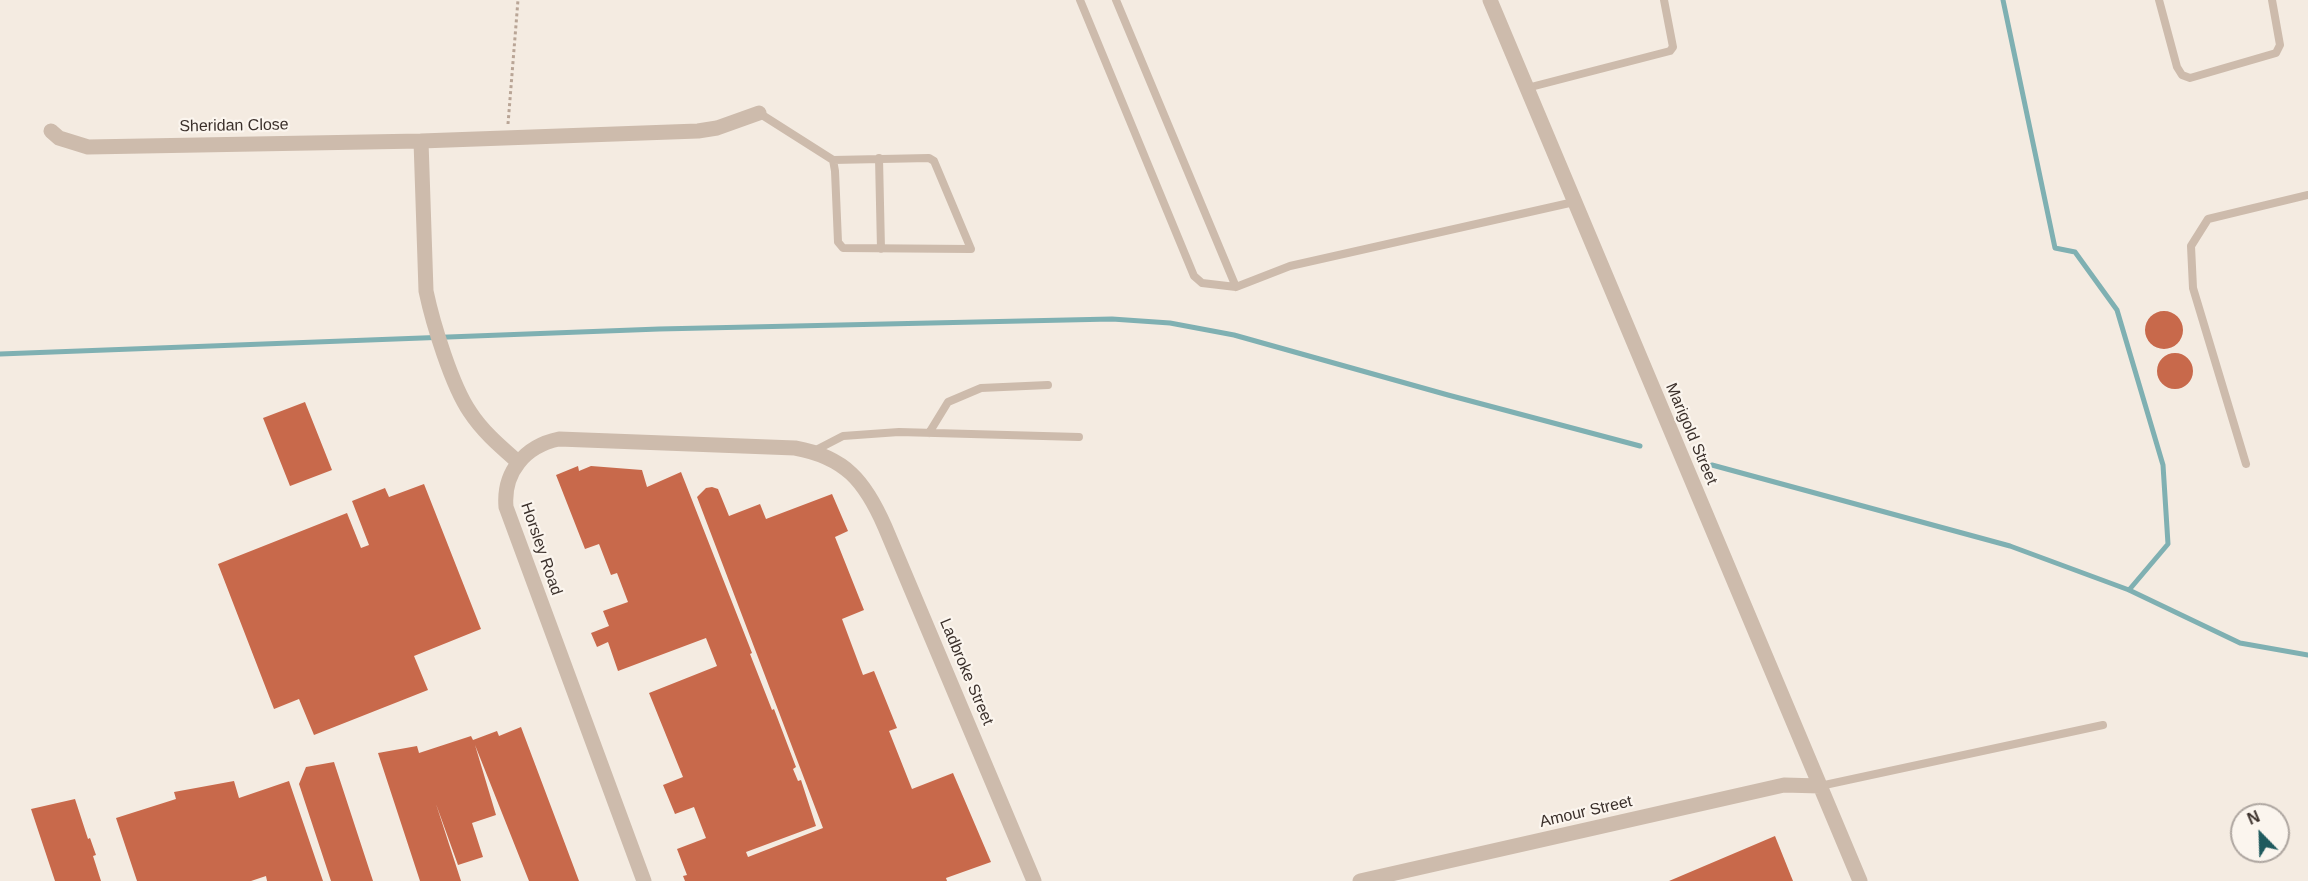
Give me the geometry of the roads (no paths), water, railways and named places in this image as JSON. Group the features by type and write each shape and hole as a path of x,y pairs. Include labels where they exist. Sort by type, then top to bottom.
{"street":[{"name":"Marigold Street","path":"1490,0 1860,881"},
{"name":"Sheridan Close","path":"51,131 59,138 88,147 421,141 698,131 727,125 759,113"},
{"path":"421,141 426,291 430,310 451,370 469,411 481,427 518,462"},
{"name":"Horsley Road","path":"644,881 508,518 505,497 508,478 518,462 542,444 570,438 772,447 813,451 846,468 858,479"},
{"name":"Ladbroke Street","path":"858,479 868,492 885,526 1034,881"},
{"name":"Amour Street","path":"1360,881 1784,785 1820,786"}],"lane":[{"path":"1080,0 1194,276 1202,283 1236,287 1290,266 1574,202"},
{"path":"1116,0 1236,287"},
{"path":"1527,88 1670,51 1673,47 1664,0"},
{"path":"2159,0 2177,67 2182,75 2190,78 2276,53 2280,45 2272,0"},
{"path":"759,113 832,160 879,158 929,158 934,160 971,249 843,248 838,242 835,171 832,160"},
{"path":"879,158 881,249"},
{"path":"2246,464 2193,288 2191,246 2208,219 2308,195"},
{"path":"929,433 948,402 981,388 1048,385"},
{"path":"813,451 843,436 899,432 1079,437"},
{"path":"1820,786 2103,725"}],"waterway":[{"path":"2003,0 2055,248 2075,252 2117,310 2163,465 2168,544 2129,590"},
{"path":"0,354 659,329 1112,319 1170,323 1234,335 1640,446"},
{"path":"1712,465 2010,546 2129,590 2240,643 2308,655"}]}
